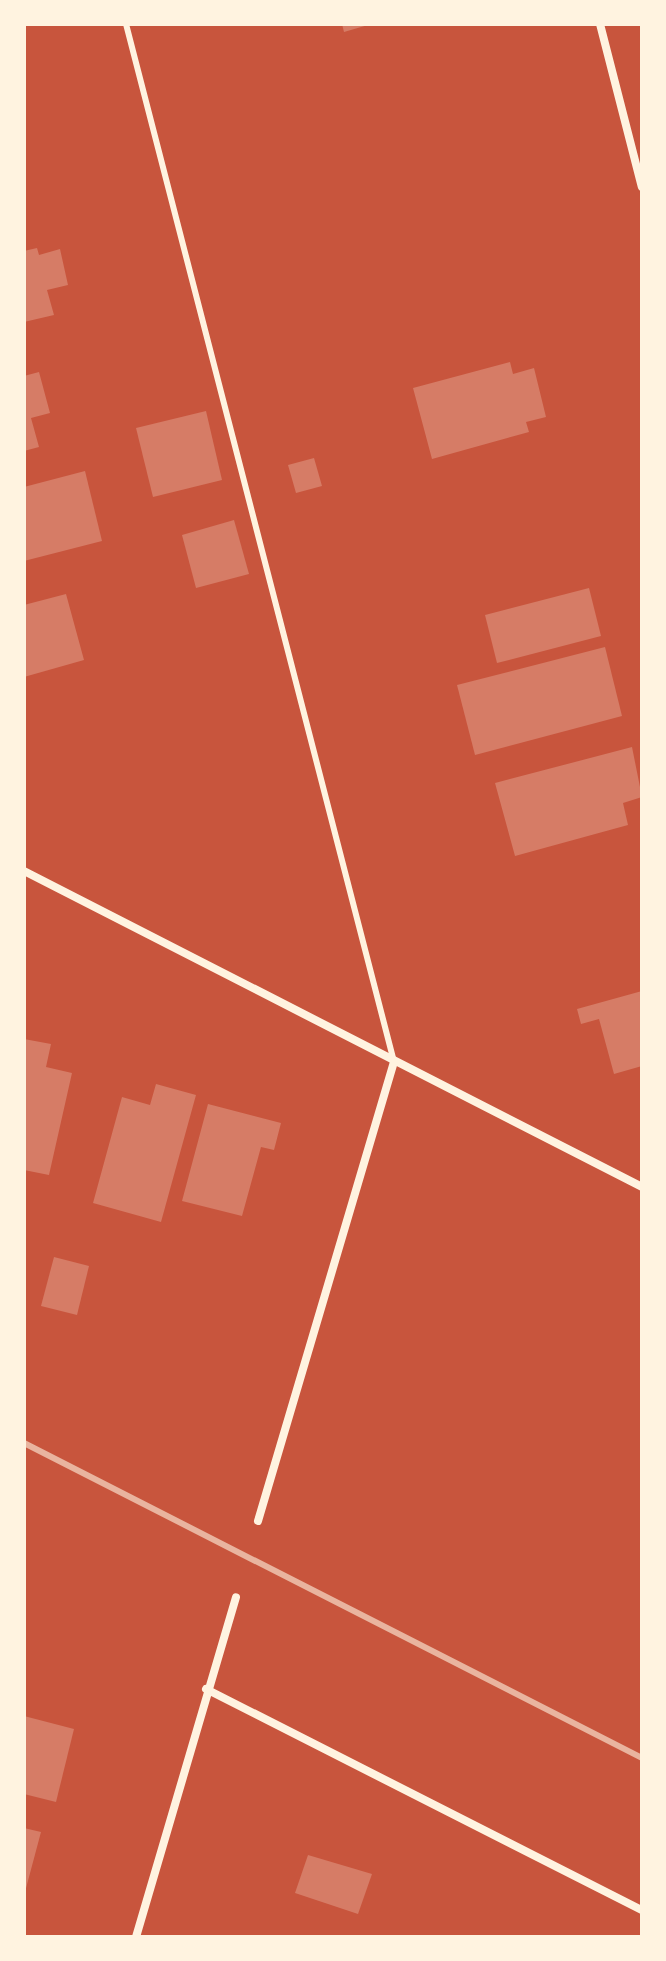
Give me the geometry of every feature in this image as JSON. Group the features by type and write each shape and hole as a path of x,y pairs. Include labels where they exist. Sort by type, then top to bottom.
{"street":[{"path":"600,24 642,187"},
{"path":"24,871 642,1187"},
{"path":"258,1521 394,1062"},
{"path":"136,1937 206,1689 236,1597"},
{"path":"206,1689 642,1910"}],"lane":[{"path":"126,24 394,1062"}],"building":[{"path":"342,24 367,24 368,25 344,32"},
{"path":"37,248 39,255 60,249 68,285 47,290 54,315 24,322 24,251"},
{"path":"510,362 513,374 534,368 546,417 526,422 529,432 432,459 413,388"},
{"path":"39,372 50,413 31,418 39,447 24,451 24,376"},
{"path":"206,411 222,480 153,497 136,428"},
{"path":"314,458 322,486 296,493 288,465"},
{"path":"85,471 102,541 24,561 24,487"},
{"path":"234,520 249,574 196,588 182,535"},
{"path":"589,588 601,636 497,663 485,615"},
{"path":"66,594 84,660 24,677 24,605"},
{"path":"605,647 622,716 475,755 457,685"},
{"path":"632,747 642,797 623,803 628,825 515,856 495,783"},
{"path":"642,991 642,1066 614,1074 599,1019 581,1024 577,1009"},
{"path":"24,1039 51,1044 46,1067 72,1073 49,1175 24,1170"},
{"path":"156,1084 196,1095 161,1222 93,1203 122,1097 150,1105"},
{"path":"208,1104 281,1123 274,1150 261,1147 242,1216 182,1201"},
{"path":"54,1257 89,1266 77,1315 41,1306"},
{"path":"24,1716 74,1729 56,1802 24,1794"},
{"path":"24,1828 41,1832 25,1892 24,1892"},
{"path":"308,1855 372,1874 358,1914 295,1893"}],"railway":[{"path":"24,1443 642,1758"}]}
